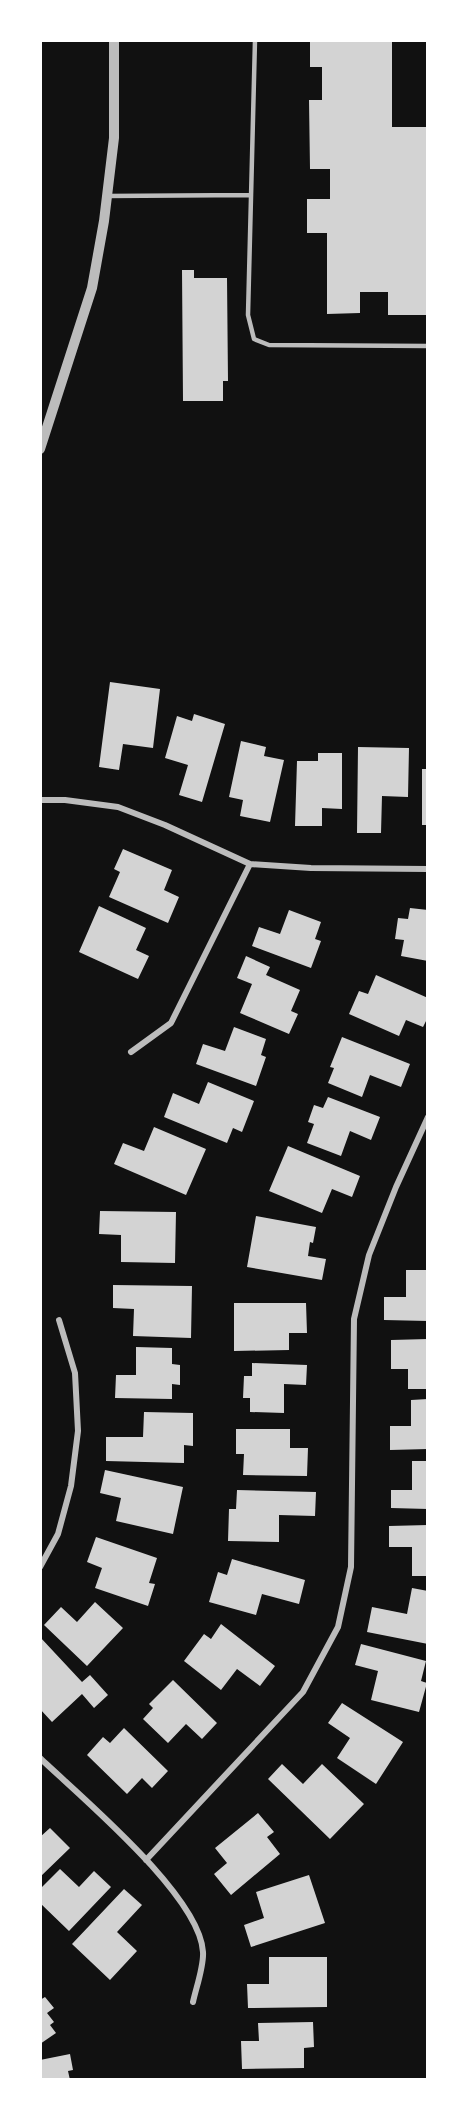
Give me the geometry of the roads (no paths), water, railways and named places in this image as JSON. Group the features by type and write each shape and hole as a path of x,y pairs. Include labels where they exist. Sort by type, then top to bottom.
{"street":[{"path":"40,449 92,288 114,138 114,40"},
{"path":"40,800 65,800 118,807 165,825 250,864 311,868 428,869"},
{"path":"131,1052 171,1023 250,864"},
{"path":"146,1860 303,1692 338,1627 351,1567 354,1319 369,1255 396,1187 428,1117"},
{"path":"40,1567 58,1534 71,1486 78,1431 75,1373 59,1320"},
{"path":"40,1758 146,1860 191,1916 199,1933 204,1954 193,2002"}],"lane":[{"path":"255,40 248,315 254,339 269,345 428,346"},
{"path":"107,196 251,195"}]}
